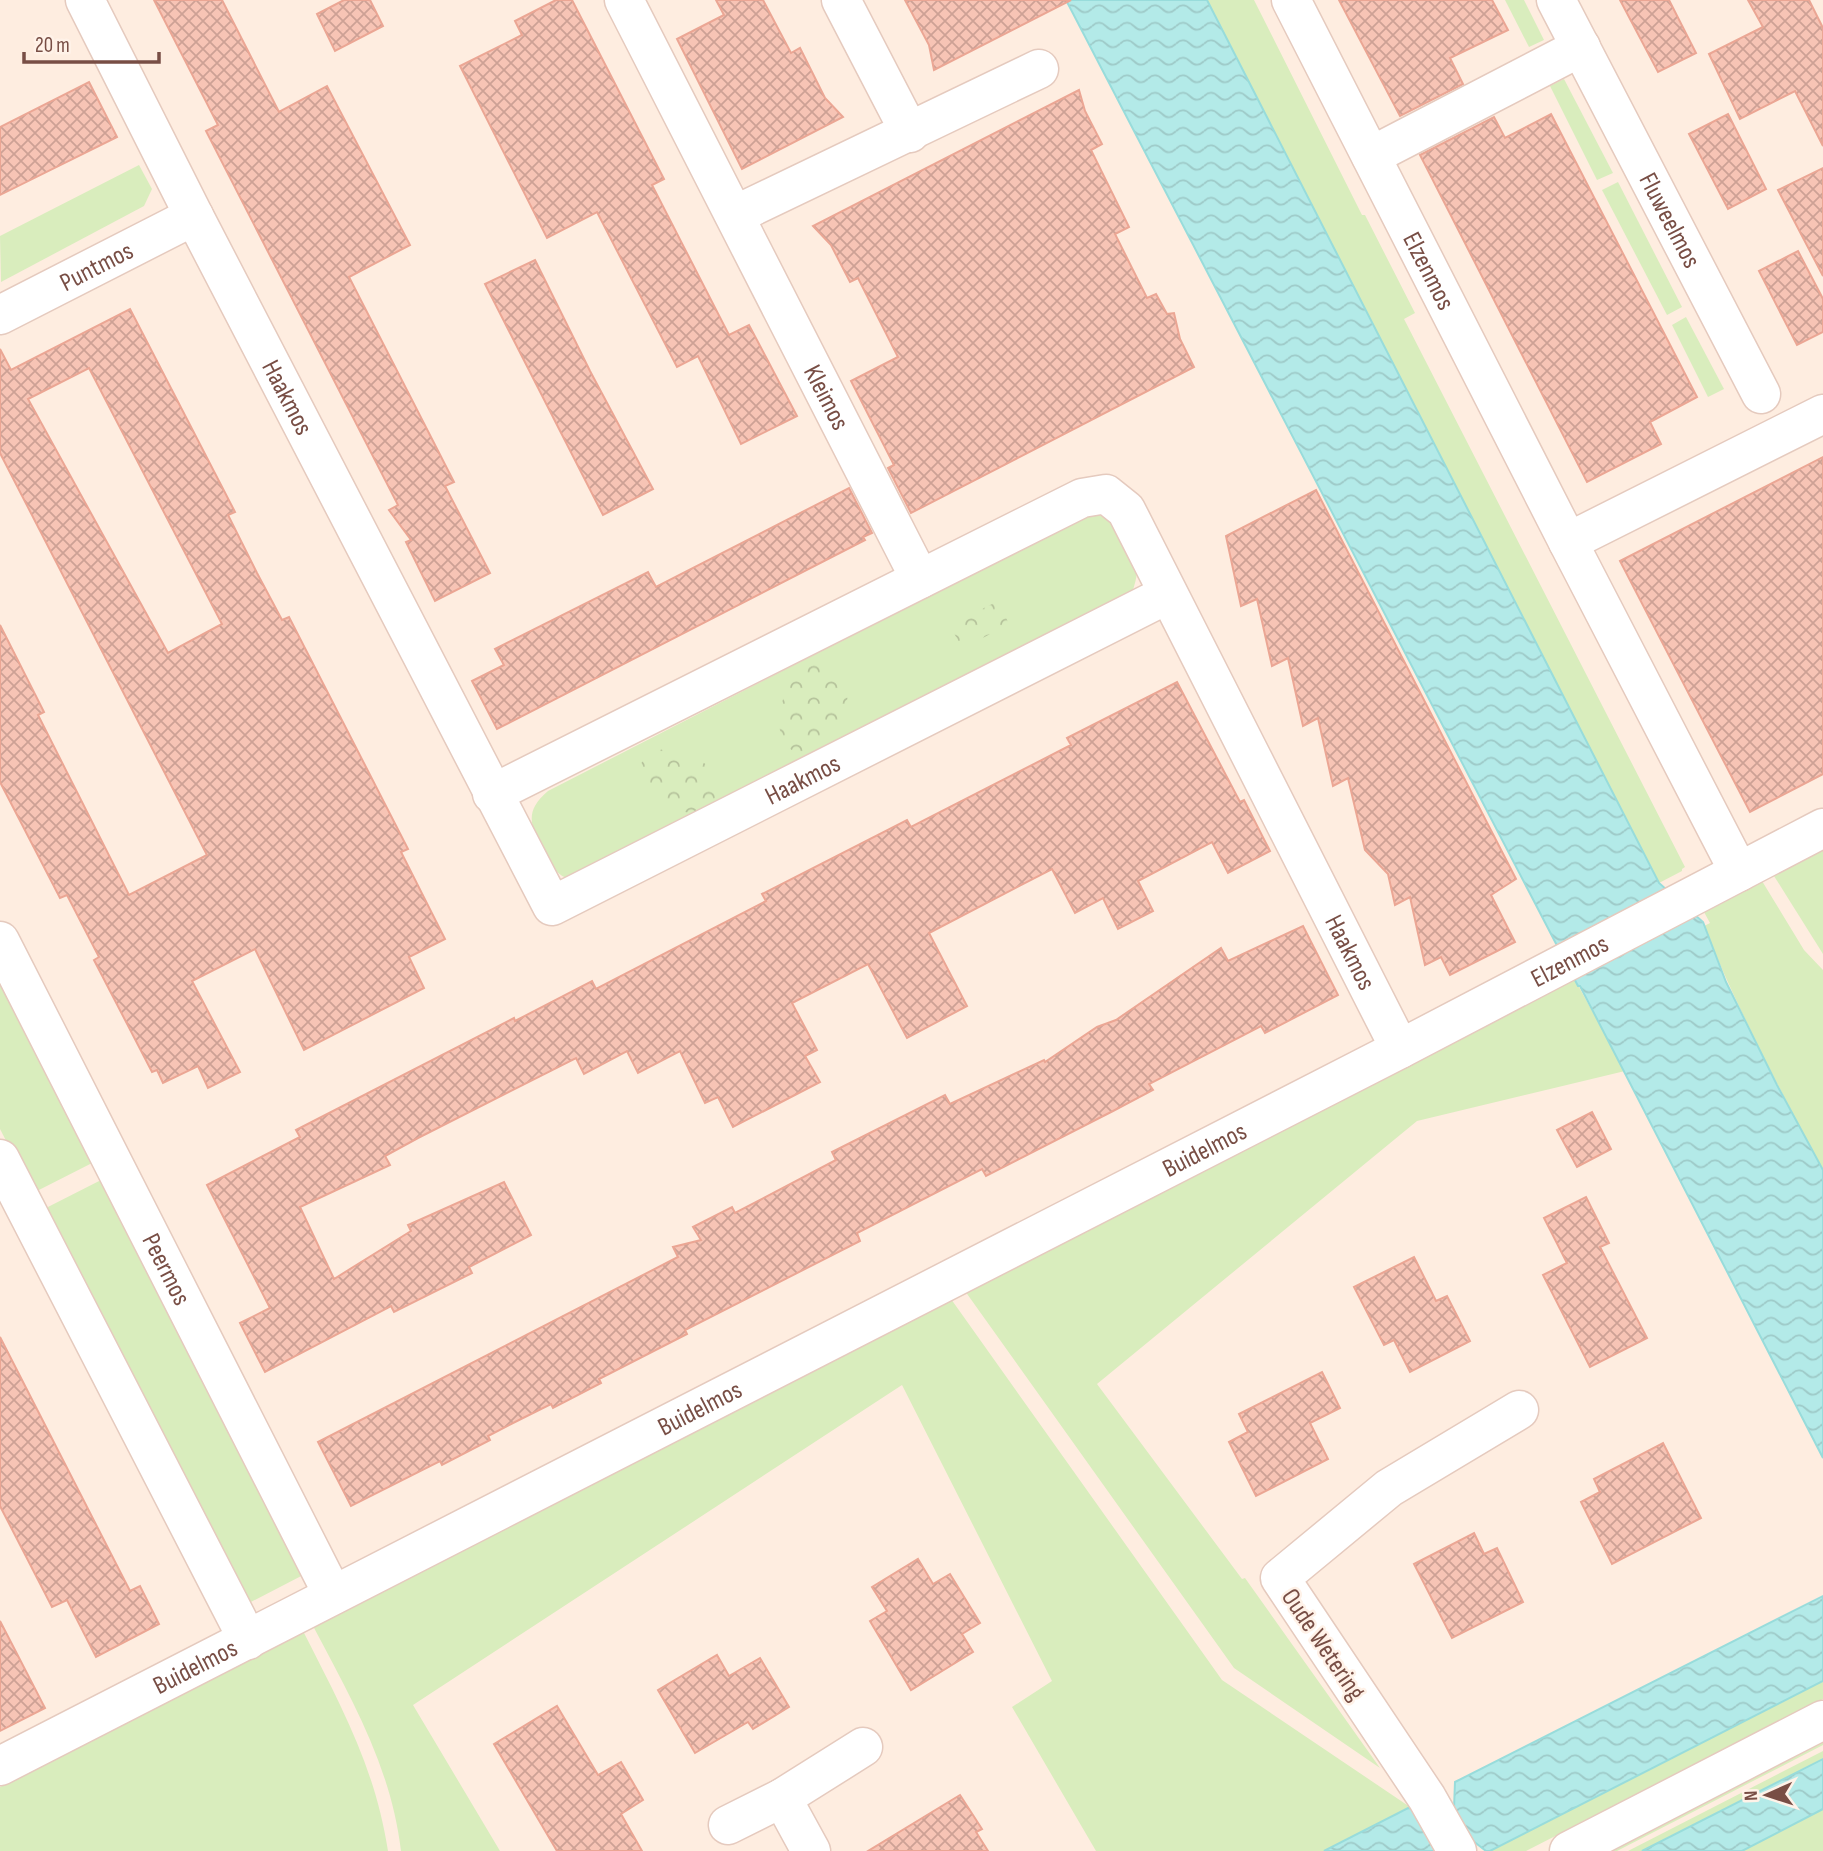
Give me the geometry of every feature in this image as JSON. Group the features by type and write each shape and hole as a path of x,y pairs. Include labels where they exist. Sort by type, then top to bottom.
{"street":[{"name":"Haakmos","path":"85,0 552,906 1168,594"},
{"name":"Kleimos","path":"624,0 920,579"},
{"path":"841,0 910,133"},
{"name":"Elzenmos","path":"1291,0 1739,872"},
{"name":"Fluweelmos","path":"1556,0 1760,394"},
{"path":"1371,156 1581,47"},
{"path":"735,215 1039,69"},
{"name":"Puntmos","path":"0,315 194,216"},
{"path":"1568,542 1823,414"},
{"name":"Haakmos","path":"492,794 1082,498 1106,494 1126,510 1400,1049"},
{"name":"Elzenmos","path":"1400,1049 1823,828"},
{"name":"Peermos","path":"0,941 333,1595"},
{"name":"Buidelmos","path":"0,1766 1400,1049"},
{"path":"0,1158 248,1640"},
{"name":"Oude Wetering","path":"1457,1851 1427,1798 1280,1578 1389,1488 1519,1410"},
{"path":"1569,1851 1823,1720"},
{"path":"728,1825 782,1798 863,1747"},
{"path":"782,1798 811,1851"}],"green space":[{"path":"1207,0 1254,0 1362,215 1365,215 1415,313 1404,319 1685,867 1682,871 1659,883"},
{"path":"1505,0 1524,0 1544,40 1529,47"},
{"path":"1564,79 1613,173 1597,180 1550,86"},
{"path":"139,165 152,189 144,206 1,282 0,236"},
{"path":"1618,182 1682,307 1667,315 1602,190"},
{"path":"1686,317 1724,389 1708,397 1672,325"},
{"path":"1097,514 1116,529 1130,553 1137,571 1133,590 566,878 550,864 532,820 535,806 548,791 1084,516"},
{"path":"998,601 1009,624 962,649 950,625"},
{"path":"818,664 831,667 840,674 846,684 846,709 838,734 831,743 806,756 791,749 783,738 779,724 780,708 794,680 805,669"},
{"path":"668,749 697,759 714,772 719,789 715,798 700,810 683,812 666,806 652,794 643,779 641,765 648,754"},
{"path":"1823,850 1823,954 1774,876"},
{"path":"1762,881 1804,950 1823,970 1823,1170 1745,1019 1704,926 1710,923 1704,912"},
{"path":"0,968 98,1160 33,1193 0,1129"},
{"path":"1574,978 1625,1071 1417,1121 1097,1384 1242,1579 1245,1578 1380,1768 1234,1668 965,1291"},
{"path":"107,1177 307,1573 247,1604 42,1210"},
{"path":"951,1299 1222,1680 1410,1807 1324,1851 1096,1851 1012,1707 1052,1681 902,1385 413,1705 500,1851 401,1851 389,1791 379,1762 313,1626"},
{"path":"303,1631 355,1738 375,1792 388,1851 0,1851 0,1787"},
{"path":"1823,1681 1823,1699 1526,1851 1490,1851"},
{"path":"1823,1737 1823,1745 1617,1851 1601,1851"},
{"path":"1823,1751 1823,1759 1642,1851 1628,1851"},
{"path":"1823,1809 1823,1851 1742,1851"}],"water":[{"path":"1066,0 1207,0 1659,883 1703,922 1726,982 1823,1170 1823,1458 1580,986"},
{"path":"1823,1596 1823,1681 1490,1851 1486,1851 1468,1837 1445,1851 1324,1851 1410,1807 1454,1809 1455,1782"},
{"path":"1823,1759 1823,1809 1742,1851 1642,1851"}],"building":[{"path":"154,0 222,0 279,112 327,86 410,245 349,277 454,482 445,486 490,573 435,601 406,542 411,540 389,510 398,505 206,131 218,125"},
{"path":"344,0 370,0 383,26 335,51 317,14"},
{"path":"556,0 572,0 664,179 652,185 729,335 749,325 797,416 741,444 698,356 677,367 597,212 547,238 460,66 522,35 515,21"},
{"path":"716,0 763,0 791,53 800,48 825,98 843,117 742,169 677,39 724,15"},
{"path":"905,0 1071,0 934,70 929,45"},
{"path":"1339,0 1492,0 1508,30 1450,58 1463,84 1400,116"},
{"path":"1620,0 1669,0 1696,53 1658,72"},
{"path":"1748,0 1809,0 1823,28 1823,146 1795,91 1740,119 1709,54 1763,27"},
{"path":"89,82 117,137 0,195 0,127"},
{"path":"1079,90 1085,111 1102,144 1091,150 1129,227 1115,234 1147,298 1156,294 1167,314 1174,313 1180,339 1194,367 911,513 888,468 894,465 851,381 898,357 858,278 850,282 831,245 813,226"},
{"path":"1551,114 1697,397 1650,422 1661,444 1587,482 1420,155 1494,117 1505,138"},
{"path":"1728,114 1766,189 1728,209 1689,134"},
{"path":"1823,168 1823,276 1778,190"},
{"path":"1798,251 1823,299 1823,332 1797,345 1759,271"},
{"path":"535,260 653,489 603,515 485,284"},
{"path":"130,309 235,512 228,515 257,573 282,620 289,617 408,849 401,852 445,939 409,957 424,988 304,1050 255,949 192,981 240,1072 208,1088 198,1066 163,1083 157,1070 152,1072 94,960 99,957 67,895 60,898 0,782 0,625 44,712 38,715 129,895 207,855 0,453 0,349 11,370","holes":["89,368 222,624 168,653 28,399"]},
{"path":"1823,457 1823,774 1750,812 1620,561"},
{"path":"849,488 872,533 863,537 865,540 497,729 472,681 504,665 495,649 648,572 656,587"},
{"path":"1316,490 1516,879 1491,895 1515,942 1450,975 1441,957 1425,965 1410,897 1395,905 1388,874 1365,850 1348,778 1333,786 1318,718 1303,726 1288,658 1272,666 1257,599 1241,606 1226,536"},
{"path":"1177,682 1240,802 1244,800 1270,851 1228,873 1212,842 1138,881 1153,911 1118,929 1103,898 1075,913 1052,869 929,933 967,1006 907,1038 868,964 792,1003 817,1050 805,1056 820,1082 733,1127 718,1097 705,1103 680,1051 638,1073 627,1051 584,1074 576,1058 418,1138 385,1156 390,1165 300,1207 334,1279 411,1231 408,1225 504,1182 531,1235 469,1267 472,1273 394,1312 391,1306 265,1372 240,1323 270,1308 207,1185 300,1137 296,1130 592,981 596,989 766,901 762,894 907,820 911,827 1071,745 1067,738"},
{"path":"1303,926 1338,995 1265,1033 1261,1026 1149,1084 1153,1090 1113,1111 986,1176 982,1169 857,1233 860,1241 685,1330 687,1334 599,1379 601,1383 553,1408 551,1404 519,1420 488,1436 490,1440 442,1465 440,1461 351,1506 318,1442 678,1257 673,1247 701,1240 693,1227 732,1207 735,1213 836,1160 832,1152 945,1095 950,1104 1044,1060 1045,1062 1097,1027 1116,1020 1221,948 1228,961"},
{"path":"1592,1112 1611,1149 1577,1167 1557,1130"},
{"path":"1586,1197 1609,1243 1600,1247 1647,1338 1590,1367 1543,1275 1567,1263 1544,1218"},
{"path":"1414,1257 1436,1301 1447,1296 1470,1341 1410,1372 1394,1340 1384,1345 1354,1287"},
{"path":"0,1337 130,1591 140,1586 159,1624 96,1657 67,1600 52,1607 0,1506"},
{"path":"1322,1372 1340,1408 1310,1423 1328,1459 1256,1496 1229,1442 1248,1432 1239,1414"},
{"path":"1663,1443 1701,1518 1612,1564 1581,1502 1600,1492 1594,1479"},
{"path":"1474,1533 1484,1554 1497,1548 1523,1602 1452,1638 1414,1564"},
{"path":"918,1559 933,1584 950,1574 980,1623 962,1634 973,1652 911,1690 870,1621 887,1611 872,1587"},
{"path":"0,1621 45,1708 0,1731"},
{"path":"717,1655 729,1676 760,1658 789,1707 753,1729 748,1722 695,1753 658,1690"},
{"path":"557,1706 598,1775 621,1762 643,1800 621,1814 642,1851 557,1851 494,1744"},
{"path":"960,1795 982,1829 976,1832 988,1851 868,1851"}]}
